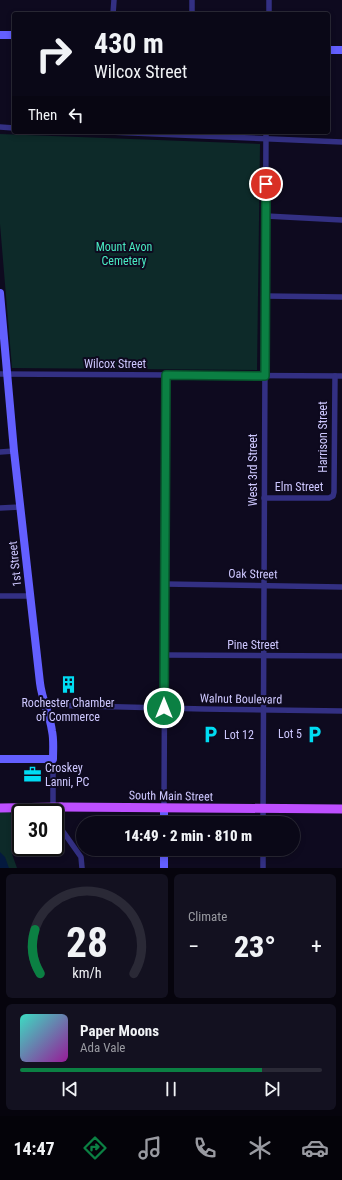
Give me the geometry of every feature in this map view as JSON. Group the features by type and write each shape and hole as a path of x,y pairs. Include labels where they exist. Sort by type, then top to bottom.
{"main road":[{"name":"South Main Street","path":"0,808 61,807 342,810"}],"street":[{"path":"113,12 114,0"},
{"path":"192,0 192,12"},
{"path":"269,0 269,12"},
{"path":"0,34 12,35"},
{"path":"330,50 342,50"},
{"path":"0,127 12,128"},
{"path":"189,134 342,142"},
{"name":"West 3rd Street","path":"263,816 266,134"},
{"path":"266,216 342,220"},
{"name":"1st Street","path":"0,293 3,374 14,451 40,689 52,731 53,759"},
{"path":"265,296 342,297"},
{"name":"Wilcox Street","path":"3,374 342,376"},
{"path":"164,816 166,375"},
{"name":"Harrison Street","path":"333,496 335,376"},
{"path":"0,452 14,451"},
{"name":"Elm Street","path":"264,498 329,498 333,496"},
{"path":"0,508 20,507"},
{"name":"Oak Street","path":"165,584 342,587"},
{"path":"0,596 30,596"},
{"name":"Pine Street","path":"164,655 342,656"},
{"name":"Walnut Boulevard","path":"45,705 342,711"},
{"path":"0,759 53,759 54,804"},
{"path":"64,833 81,857 82,868"},
{"path":"164,856 164,868"},
{"path":"263,856 263,868"}],"green space":[{"name":"Mount Avon Cemetery","path":"0,134 260,144 257,370 12,368 0,224"},
{"path":"0,810 9,810 12,817 12,856 17,868 0,868"}],"water":[{"path":"0,852 5,857 9,868 0,868"}],"place":[{"name":"Rochester Chamber of Commerce","path":"68,684"},
{"name":"Lot 5","path":"315,734"},
{"name":"Lot 12","path":"211,735"},
{"name":"Croskey Lanni, PC","path":"32,775"}],"route":[{"path":"164,708 166,375 265,376 266,184"}]}
